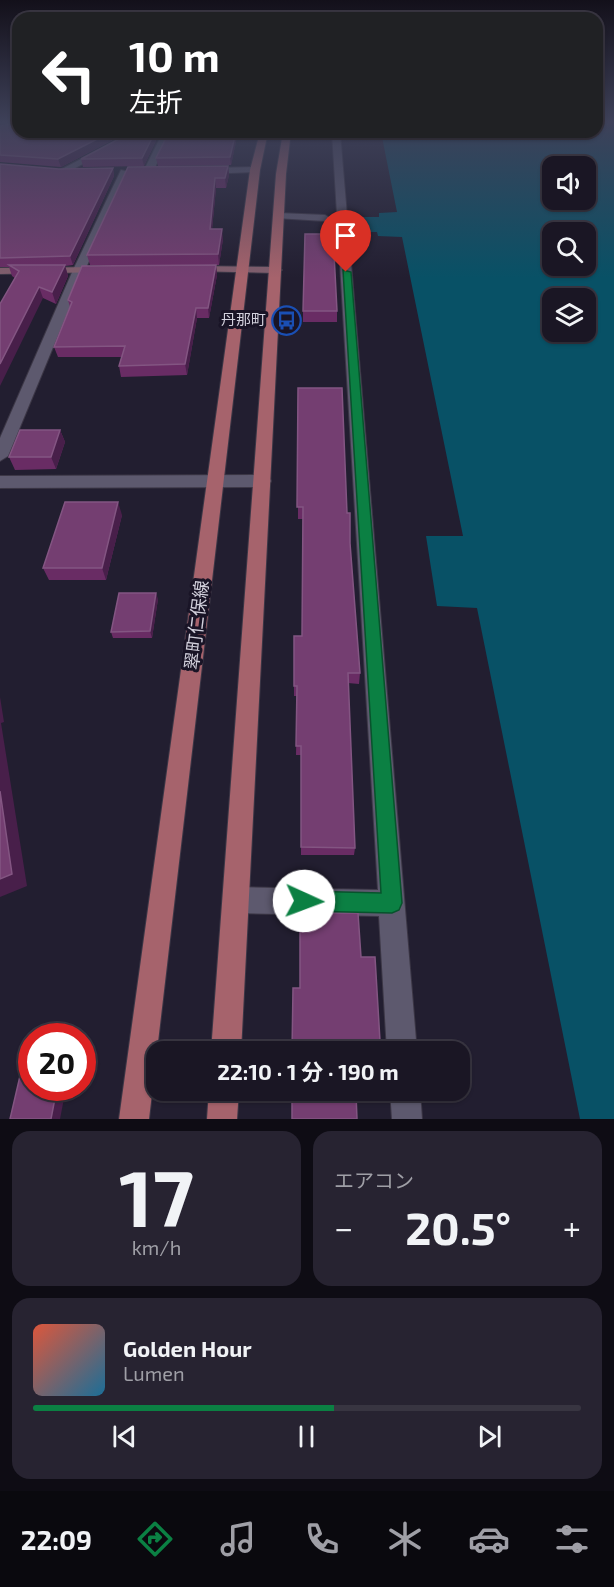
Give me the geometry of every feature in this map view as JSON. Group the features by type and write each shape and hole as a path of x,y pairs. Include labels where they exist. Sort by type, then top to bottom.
{"main road":[{"name":"翠町仁保線","path":"134,1119 255,173"},
{"path":"227,1041 281,173"},
{"path":"222,1119 223,1101"}],"street":[{"path":"0,456 79,270 130,173"},
{"path":"339,173 401,1041"},
{"path":"279,216 325,218"},
{"path":"180,269 276,270"},
{"path":"0,271 113,270"},
{"path":"0,482 263,481"},
{"path":"236,900 392,903"},
{"path":"406,1101 407,1119"}],"water":[{"path":"389,173 542,173 542,210 596,210 596,173 614,173 614,1119 580,1119 477,608 437,606 426,536 463,536 402,237 378,236 377,232 360,232 357,217 379,217 379,213 397,212"}],"building":[{"path":"0,173 110,173 70,256 0,258"},
{"path":"125,173 226,173 225,178 215,178 210,229 222,229 218,254 87,255"},
{"path":"305,234 333,234 337,311 303,311"},
{"path":"9,265 65,265 52,292 39,287 0,364 0,304 19,271"},
{"path":"216,265 208,308 196,308 185,364 119,366 125,346 54,347 72,302 68,300 82,266"},
{"path":"298,388 342,388 347,513 350,513 350,543 360,673 348,673 355,848 301,847 301,746 296,746 297,686 294,686 294,636 302,636 303,507 297,507"},
{"path":"20,430 60,430 51,457 9,457"},
{"path":"65,502 118,502 102,568 43,568"},
{"path":"119,593 156,593 150,631 111,632"},
{"path":"0,791 12,874 0,879"},
{"path":"300,913 358,913 361,957 375,957 380,1041 292,1041 293,988 300,988"},
{"path":"18,1085 18,1101 54,1101 51,1119 10,1119"},
{"path":"292,1101 356,1101 357,1119 292,1119"}],"place":[{"name":"丹那町","path":"287,320"}],"route":[{"path":"304,901 392,903 346,272"}]}
